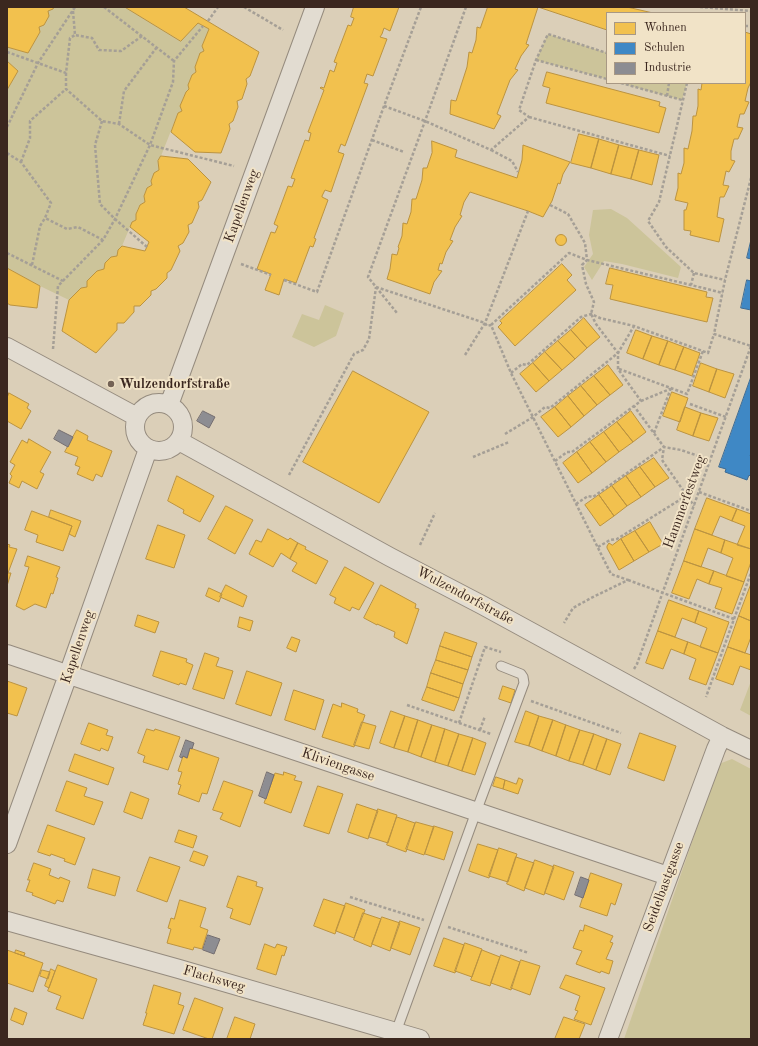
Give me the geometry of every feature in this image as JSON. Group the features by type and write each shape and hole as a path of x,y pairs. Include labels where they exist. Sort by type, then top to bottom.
{"street":[{"name":"Kapellenweg","path":"169,405 315,7"},
{"path":"7,347 137,417"},
{"path":"158,403 169,405 180,416 183,430 179,441 172,447 159,451 148,448 139,441 134,430 137,417 144,407 158,403"},
{"name":"Wulzendorfstraße","path":"179,441 390,557 489,608 722,736 751,750"},
{"name":"Kapellenweg","path":"7,844 148,448"},
{"name":"Kliviengasse","path":"7,654 668,876"},
{"name":"Seidelbastgasse","path":"608,1039 716,748 722,736"},
{"name":"Flachsweg","path":"7,921 420,1039"}],"lane":[{"path":"396,1032 524,683 524,677 521,674 502,666"}],"path":[{"path":"7,127 38,63 75,7"},
{"path":"104,7 174,61"},
{"path":"208,22 218,7"},
{"path":"244,7 283,30"},
{"path":"284,280 317,292 384,106 422,7"},
{"path":"397,313 368,277 426,121 466,7"},
{"path":"700,7 751,11"},
{"path":"705,12 706,8"},
{"path":"73,11 75,35"},
{"path":"53,349 58,286 102,240 115,220 150,145 173,82 174,61 203,26"},
{"path":"606,53 548,34 536,60 519,110 529,117 670,156"},
{"path":"21,162 30,138 30,121 66,89 66,73 70,38 75,35 92,38 99,50 121,51 142,36"},
{"path":"119,124 124,91 157,48"},
{"path":"7,52 66,73"},
{"path":"536,60 606,79"},
{"path":"624,84 682,100"},
{"path":"667,96 669,84"},
{"path":"687,84 659,202 648,221 666,247 694,273 725,280"},
{"path":"66,89 102,121 119,124 150,145 234,166"},
{"path":"384,106 426,121 491,150 512,161 518,172"},
{"path":"491,150 529,117"},
{"path":"102,121 96,145 100,204 115,220 147,247"},
{"path":"372,140 404,152"},
{"path":"7,153 21,162 52,204 40,226 32,265"},
{"path":"511,373 522,364 527,365 581,317 591,314 600,318 634,326 708,354 751,178"},
{"path":"550,205 568,214 585,243 587,260"},
{"path":"465,355 485,323 528,211"},
{"path":"45,218 67,228 78,227 102,240"},
{"path":"7,252 63,281"},
{"path":"376,287 485,323 487,326 491,325 570,253 587,260 723,292"},
{"path":"587,260 582,265 586,284 594,302 591,314 596,324 618,353 618,369 641,401"},
{"path":"241,264 270,275"},
{"path":"691,285 694,273"},
{"path":"289,475 354,354 362,350 369,339 376,287"},
{"path":"491,325 511,373 611,574 734,619"},
{"path":"505,434 533,417 545,407 550,408 618,353 634,326"},
{"name":"Hammerfestweg","path":"637,664 751,346 714,334"},
{"path":"618,369 687,394 703,351"},
{"path":"555,461 568,452 572,452 641,401 670,388"},
{"path":"653,433 670,388"},
{"path":"690,404 726,417"},
{"path":"634,406 664,447 681,450 710,460"},
{"path":"473,457 509,442"},
{"path":"664,447 662,460 694,506"},
{"path":"576,504 588,496 593,497 664,447"},
{"path":"699,492 751,511"},
{"path":"598,547 610,540 617,539 686,496"},
{"path":"420,545 435,513"},
{"path":"706,697 751,573"},
{"path":"564,623 573,608 628,580"},
{"path":"458,723 485,646 506,654"},
{"path":"519,697 621,732"},
{"path":"407,705 504,738"},
{"path":"480,730 485,716"}],"shaded area":[{"path":"54,7 125,7 181,41 198,23 209,29 202,46 204,51 197,60 196,72 190,79 189,89 183,99 182,111 178,113 158,161 159,170 151,181 152,185 145,192 145,202 140,205 138,209 136,220 132,222 122,246 118,250 117,256 111,257 105,263 104,269 97,271 87,281 87,287 81,288 69,300 7,268 7,90 18,71 7,61 7,47 28,53 40,32 39,27 44,24 48,16 48,11"},
{"path":"548,34 606,53 606,79 536,60"},
{"path":"624,84 687,84 682,100"},
{"path":"611,209 627,218 681,267 678,278 604,261 592,280 584,267 593,254 589,235 593,210"},
{"path":"325,305 344,313 336,336 314,347 292,337 302,314 319,320"},
{"path":"751,681 751,716 740,710"},
{"path":"732,759 751,769 751,1039 624,1039 719,764"}],"building: Wohnen":[{"path":"7,7 54,7 48,11 49,16 44,25 39,27 40,32 28,53 7,47"},
{"path":"125,7 184,7 259,52 250,76 246,79 247,84 242,99 237,101 238,107 233,121 229,124 230,129 221,153 195,152 171,132 178,113 182,111 180,106 186,92 189,89 188,85 192,75 196,72 195,67 200,53 204,51 202,46 209,29 198,23 181,41"},
{"path":"354,7 399,7 390,31 384,28 380,37 387,39 373,76 367,74 364,83 368,84 345,146 341,144 338,152 344,154 331,192 325,190 322,196 328,200 314,238 316,239 313,247 310,246 296,283 284,279 279,295 265,290 271,274 257,269 271,232 275,233 278,226 274,224 288,186 292,187 295,179 291,178 305,140 309,141 311,133 308,132 324,90 320,88 324,88 330,70 334,72 337,63 334,62 348,25 351,26 354,18 351,17"},
{"path":"488,7 538,7 526,44 529,45 521,56 515,69 518,70 510,80 497,114 501,116 494,129 450,114 451,100 456,101 467,67 469,52 472,53 476,40 477,27 480,28"},
{"path":"538,7 627,7 649,12 606,12 606,30"},
{"path":"746,32 751,34 751,82 745,101 749,102 744,114 740,114 737,127 743,128 738,139 734,139 731,151 731,160 735,161 729,172 726,171 723,185 729,186 724,197 720,197 717,217 724,219 719,242 690,235 691,231 684,230 684,210 686,210 688,203 675,200 678,188 678,173 681,174 684,163 684,148 688,149 692,131 693,116 696,116 698,106 698,89 701,90 702,84 746,84"},
{"path":"7,61 18,71 7,90"},
{"path":"547,72 660,102 659,106 666,108 659,133 546,103 550,88 543,86"},
{"path":"579,134 599,139 591,168 571,163"},
{"path":"599,139 619,145 611,174 591,168"},
{"path":"432,141 457,150 455,157 517,178 522,160 523,145 570,162 563,174 560,184 558,183 552,201 543,217 470,192 464,202 460,215 462,216 455,227 450,240 453,241 446,252 442,264 440,263 438,270 442,271 434,282 430,294 387,279 392,254 397,255 399,248 403,223 407,224 411,212 412,199 416,199 422,180 423,168 427,168 432,153"},
{"path":"619,145 639,150 631,179 611,174"},
{"path":"639,150 659,155 652,185 631,179"},
{"path":"161,156 188,159 211,182 202,200 198,202 199,207 192,223 188,225 189,232 183,243 178,246 180,251 171,270 167,273 167,278 156,289 151,291 151,295 140,306 134,306 134,312 124,323 117,323 117,330 96,353 62,331 69,300 81,288 87,287 87,281 97,271 104,269 105,263 111,257 117,256 118,250 122,246 145,251 149,242 130,227 132,222 136,220 136,214 140,205 145,202 144,196 147,188 152,185 151,181 154,173 159,170 158,161"},
{"path":"561,234 565,236 567,240 565,244 561,246 557,244 555,240 557,236"},
{"path":"562,264 572,275 567,280 576,290 515,346 498,327 502,323 500,321"},
{"path":"7,268 40,286 37,308 10,305 7,303"},
{"path":"610,268 707,292 706,297 713,298 707,322 610,299 613,285 606,284"},
{"path":"584,318 600,337 587,348 571,330"},
{"path":"571,330 587,348 575,359 558,341"},
{"path":"636,330 652,336 643,359 627,353"},
{"path":"652,336 668,341 659,365 643,359"},
{"path":"558,341 575,359 562,370 545,352"},
{"path":"668,341 684,347 675,370 659,365"},
{"path":"684,347 700,353 692,376 675,370"},
{"path":"545,352 562,370 549,381 533,363"},
{"path":"533,363 549,381 536,392 520,374"},
{"path":"701,363 717,369 709,392 693,386"},
{"path":"608,365 623,385 610,395 594,376"},
{"path":"717,369 734,374 725,398 709,392"},
{"path":"353,371 429,412 379,503 303,462"},
{"path":"594,376 610,395 597,405 581,386"},
{"path":"581,386 597,405 584,416 568,396"},
{"path":"672,392 688,398 680,422 663,416"},
{"path":"9,393 29,404 27,408 31,411 21,429 7,421 7,394 8,395"},
{"path":"568,396 584,416 571,427 555,407"},
{"path":"555,407 571,427 558,437 541,417"},
{"path":"685,407 701,413 693,436 677,430"},
{"path":"631,411 646,432 633,442 617,422"},
{"path":"701,413 718,418 709,441 693,436"},
{"path":"617,422 633,442 619,452 604,432"},
{"path":"77,430 88,436 87,440 112,451 102,477 96,474 93,481 77,474 80,467 75,465 78,457 65,452"},
{"path":"604,432 619,452 606,462 590,442"},
{"path":"29,439 51,452 40,472 44,474 37,489 22,481 19,488 9,483 12,476 10,474 15,465 10,462 22,440 27,443"},
{"path":"590,442 606,462 592,473 577,452"},
{"path":"577,452 592,473 578,483 563,463"},
{"path":"654,458 669,478 655,487 640,467"},
{"path":"640,467 655,487 641,497 626,476"},
{"path":"177,476 214,496 200,522 183,513 184,510 168,501"},
{"path":"626,476 641,497 627,506 612,486"},
{"path":"612,486 627,506 614,516 599,495"},
{"path":"599,495 614,516 600,526 585,505"},
{"path":"707,498 737,509 732,521 720,516 712,535 695,529"},
{"path":"226,506 253,520 235,554 208,539"},
{"path":"737,509 751,514 751,549 737,545 745,526 732,521"},
{"path":"51,510 81,521 75,537 69,534 72,526 49,517"},
{"path":"32,511 72,526 63,551 36,542 38,535 25,530"},
{"path":"650,522 663,544 649,552 635,531"},
{"path":"158,525 185,535 174,568 146,559"},
{"path":"268,529 288,540 290,538 298,543 290,559 281,553 273,567 249,554 256,540 261,542"},
{"path":"695,529 725,540 721,553 708,548 701,567 684,561"},
{"path":"635,531 649,552 634,561 621,539"},
{"path":"621,539 634,561 619,570 607,546 609,543 612,545"},
{"path":"725,540 751,549 751,562 744,582 726,576 733,558 721,553"},
{"path":"298,543 306,547 305,549 328,561 316,584 292,571 297,563 290,559"},
{"path":"7,544 10,545 9,547 17,549 8,573 11,573 7,586"},
{"path":"28,556 60,567 56,577 58,578 53,594 51,593 46,608 35,604 24,610 16,606 29,567 25,566"},
{"path":"684,561 714,571 709,584 697,579 689,599 672,593"},
{"path":"345,567 374,583 359,610 352,607 350,611 334,603 336,598 330,595"},
{"path":"714,571 744,582 732,614 715,608 722,588 709,584"},
{"path":"751,584 751,621 739,616"},
{"path":"226,585 247,596 243,607 220,597"},
{"path":"381,585 416,604 415,608 419,609 407,644 394,637 395,632 364,618"},
{"path":"209,588 222,594 219,602 206,596"},
{"path":"669,600 699,611 695,623 682,618 675,637 658,631"},
{"path":"699,611 729,622 718,653 700,647 707,628 695,623"},
{"path":"138,615 159,622 155,633 135,626"},
{"path":"739,616 751,621 751,637 745,653 728,647"},
{"path":"240,617 253,621 250,631 238,627"},
{"path":"658,631 688,642 684,654 671,649 663,669 646,663"},
{"path":"445,632 477,643 472,657 440,646"},
{"path":"292,637 300,640 296,652 287,648"},
{"path":"688,642 718,653 706,685 689,679 696,659 684,654"},
{"path":"440,646 472,657 468,670 436,660"},
{"path":"728,647 751,655 751,670 740,666 733,685 716,679"},
{"path":"161,651 187,659 186,662 193,665 186,685 180,683 179,685 153,676"},
{"path":"205,653 219,658 216,666 233,671 224,699 193,689"},
{"path":"436,660 468,670 463,684 431,673"},
{"path":"247,671 282,683 271,716 236,704"},
{"path":"431,673 463,684 459,698 427,687"},
{"path":"7,681 27,688 17,716 7,713"},
{"path":"503,686 515,690 511,703 499,699"},
{"path":"427,687 459,698 454,711 422,700"},
{"path":"294,690 324,700 315,730 285,720"},
{"path":"342,703 358,709 357,712 365,715 354,747 322,737 333,704 341,707"},
{"path":"391,711 405,716 394,748 380,743"},
{"path":"526,711 539,716 529,746 515,742"},
{"path":"405,716 418,720 408,752 394,748"},
{"path":"539,716 553,720 542,751 529,746"},
{"path":"418,720 432,725 421,757 408,752"},
{"path":"553,720 566,725 556,756 542,751"},
{"path":"362,722 376,726 369,749 354,745"},
{"path":"89,723 108,730 106,735 113,737 108,751 101,748 100,751 81,744"},
{"path":"432,725 445,729 435,762 421,757"},
{"path":"566,725 580,730 569,761 556,756"},
{"path":"147,729 154,731 155,729 180,737 168,770 143,762 145,756 138,753"},
{"path":"445,729 459,734 448,766 435,762"},
{"path":"580,730 594,734 583,765 569,761"},
{"path":"640,733 676,746 664,781 628,768"},
{"path":"459,734 473,738 462,771 448,766"},
{"path":"594,734 607,739 596,770 583,765"},
{"path":"473,738 486,743 475,775 462,771"},
{"path":"607,739 621,744 610,775 596,770"},
{"path":"190,748 219,758 207,794 202,793 199,802 178,794 181,785 178,784 182,772 178,771 183,756 187,758"},
{"path":"75,754 114,768 108,785 69,771"},
{"path":"284,772 296,776 294,780 302,782 291,813 264,803 275,773 283,775"},
{"path":"496,777 505,780 503,789 493,786"},
{"path":"519,778 523,780 518,794 503,789 505,780 516,784"},
{"path":"67,781 87,788 84,796 103,802 94,825 56,811"},
{"path":"224,781 253,791 240,827 220,819 223,813 213,810"},
{"path":"318,786 343,794 329,834 304,826"},
{"path":"131,792 149,799 142,819 124,812"},
{"path":"357,804 378,811 368,839 348,832"},
{"path":"378,809 397,815 388,843 369,837"},
{"path":"397,817 415,823 406,852 387,845"},
{"path":"416,822 434,827 424,855 406,849"},
{"path":"48,825 85,838 75,865 64,861 65,859 51,854 50,856 38,852"},
{"path":"434,826 453,832 444,860 425,854"},
{"path":"179,830 197,836 193,848 175,842"},
{"path":"478,844 498,850 489,878 469,871"},
{"path":"499,848 517,854 508,882 489,876"},
{"path":"194,851 208,856 204,866 190,861"},
{"path":"150,857 180,867 167,902 137,891"},
{"path":"516,857 534,863 524,891 507,884"},
{"path":"535,860 554,867 544,895 525,888"},
{"path":"34,863 51,869 49,875 70,881 63,902 57,900 55,904 26,891"},
{"path":"554,865 574,872 564,900 545,893"},
{"path":"93,869 120,877 115,896 88,888"},
{"path":"591,873 622,884 615,905 611,903 607,916 580,907"},
{"path":"238,876 257,882 256,886 263,888 250,925 230,918 233,909 227,907"},
{"path":"324,899 345,906 335,934 314,926"},
{"path":"180,900 206,908 200,927 208,930 202,949 194,947 193,950 167,943 171,929 168,928 171,918 174,919"},
{"path":"346,903 365,910 354,938 336,931"},
{"path":"363,913 381,919 371,947 354,940"},
{"path":"382,917 400,923 390,951 372,944"},
{"path":"400,921 420,928 410,955 391,948"},
{"path":"585,925 613,936 610,942 613,943 606,959 613,961 609,974 601,971 600,973 576,964 582,951 573,948 580,930 583,931"},
{"path":"444,938 464,945 455,973 434,966"},
{"path":"465,943 482,949 472,977 455,971"},
{"path":"265,944 275,948 277,944 287,947 284,956 282,955 276,975 257,969"},
{"path":"7,950 43,963 33,992 7,983"},
{"path":"16,950 25,953 24,956 15,953"},
{"path":"482,950 500,957 490,986 471,980"},
{"path":"501,955 520,962 511,990 491,983"},
{"path":"521,960 540,966 530,995 511,988"},
{"path":"58,965 97,979 83,1019 56,1009 61,996 48,991"},
{"path":"51,969 55,971 49,988 45,986"},
{"path":"42,970 50,972 48,979 40,976"},
{"path":"566,975 605,988 591,1025 574,1019 578,1011 575,1010 580,996 560,988"},
{"path":"154,985 181,993 178,1004 184,1006 174,1034 143,1025"},
{"path":"195,998 223,1008 212,1039 183,1030"},
{"path":"15,1008 27,1013 23,1025 11,1020"},
{"path":"235,1017 255,1024 250,1039 227,1039"},
{"path":"564,1017 585,1024 579,1039 555,1039"}],"building: Schulen":[{"path":"751,240 751,259 747,258"},
{"path":"747,280 751,281 751,310 741,308"},
{"path":"751,377 751,477 749,475 747,480 725,472 726,469 719,467"}],"building: Industrie":[{"path":"203,411 215,417 209,428 197,421"},
{"path":"59,430 73,437 68,447 54,439"},
{"path":"186,740 194,743 192,749 190,748 187,758 183,756 182,758 180,757"},
{"path":"267,772 274,775 266,799 259,796"},
{"path":"581,877 589,880 583,898 575,895"},
{"path":"208,935 220,939 214,954 203,950"}],"place":[{"name":"Wulzendorfstraße","path":"111,384"}]}
